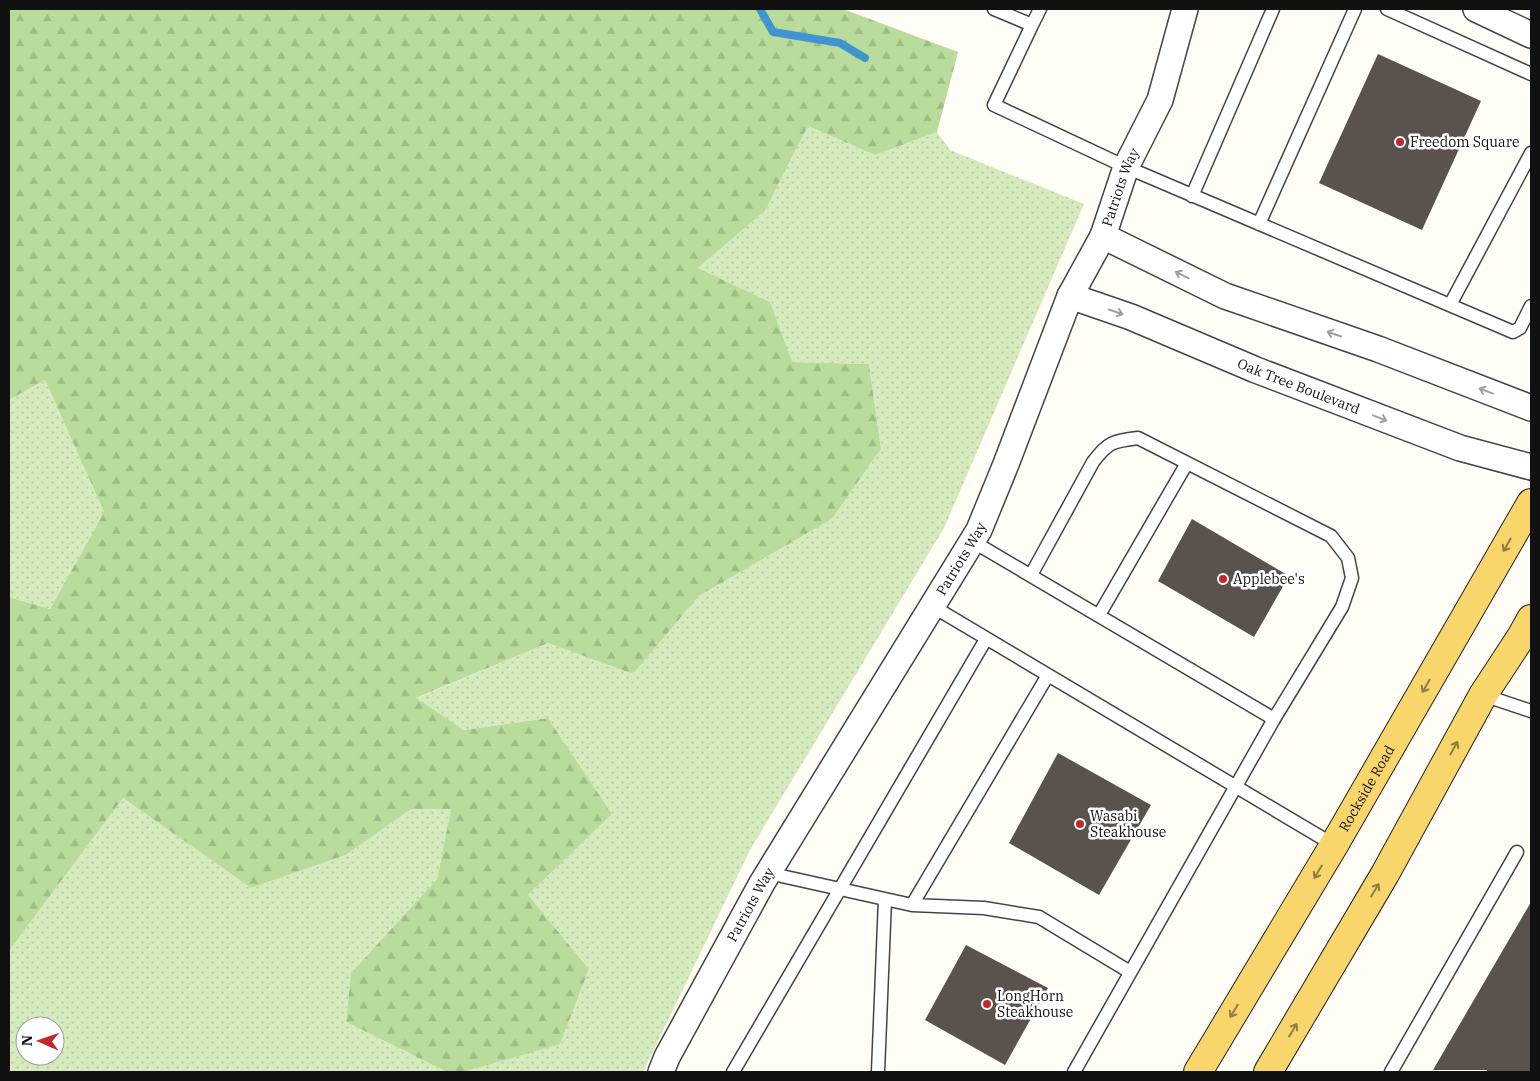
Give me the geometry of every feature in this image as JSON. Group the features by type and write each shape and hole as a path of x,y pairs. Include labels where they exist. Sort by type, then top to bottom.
{"main road":[{"name":"Rockside Road","path":"1198,1072 1334,845 1531,503"},
{"path":"1268,1072 1385,874 1483,695 1528,633"}],"street":[{"name":"Patriots Way","path":"661,1072 667,1057 768,873 979,530 1070,296 1103,236 1126,167 1160,100 1185,9"},
{"path":"1476,9 1531,35"},
{"path":"1103,236 1225,296 1378,349 1531,408"},
{"name":"Oak Tree Boulevard","path":"1070,296 1131,317 1256,370 1460,448 1531,467"}],"lane":[{"path":"994,9 1032,25"},
{"path":"1040,9 994,105 1192,196 1513,332 1520,328 1531,306"},
{"path":"1192,196 1273,9"},
{"path":"1259,224 1355,9"},
{"path":"1387,9 1531,74"},
{"path":"1450,305 1531,153"},
{"path":"1032,576 1093,462 1104,448 1119,440 1138,438 1331,536 1348,558 1352,578 1342,607 1274,718 1074,1072"},
{"path":"1099,615 1187,463"},
{"path":"972,541 1274,718"},
{"path":"932,606 1334,845"},
{"path":"733,1072 986,638"},
{"path":"912,905 1048,675"},
{"path":"1483,695 1531,711"},
{"path":"1391,1072 1517,852"},
{"path":"768,873 912,905 984,908 1039,917 1130,972"},
{"path":"878,1072 885,899"}],"green space":[{"path":"9,9 843,9 958,52 937,132 875,155 808,126 765,211 698,268 770,302 792,362 869,364 881,449 832,519 699,596 633,674 548,643 416,698 464,730 548,718 612,814 528,895 589,969 560,1044 464,1072 447,1072 346,1022 351,973 437,879 451,809 411,809 346,855 251,888 123,798 9,951 9,597 50,609 104,512 45,380 9,400"},
{"path":"808,126 875,155 937,132 950,150 1084,204 944,528 750,850 643,1072 464,1072 560,1043 589,969 528,895 612,814 548,718 464,730 415,699 548,643 633,674 699,596 832,519 881,449 869,364 791,362 769,302 698,268 765,211"},
{"path":"45,380 104,512 50,609 9,597 9,400"},
{"path":"123,798 251,888 346,855 411,809 451,809 437,879 351,973 346,1022 447,1072 9,1072 9,951"}],"building":[{"name":"Freedom Square","path":"1378,54 1481,101 1422,230 1319,183"},
{"name":"Applebee's","path":"1192,519 1289,576 1254,637 1158,581"},
{"name":"Wasabi Steakhouse","path":"1058,753 1151,805 1099,895 1009,843"},
{"path":"1531,902 1531,1072 1433,1070"},
{"name":"LongHorn Steakhouse","path":"966,945 1048,988 1005,1065 925,1020"}],"waterway":[{"path":"760,9 773,32 840,43 865,58"}],"place":[{"name":"Freedom Square","path":"1400,142"},
{"name":"Applebee's","path":"1223,579"},
{"name":"Wasabi Steakhouse","path":"1080,824"},
{"name":"LongHorn Steakhouse","path":"987,1004"}]}
